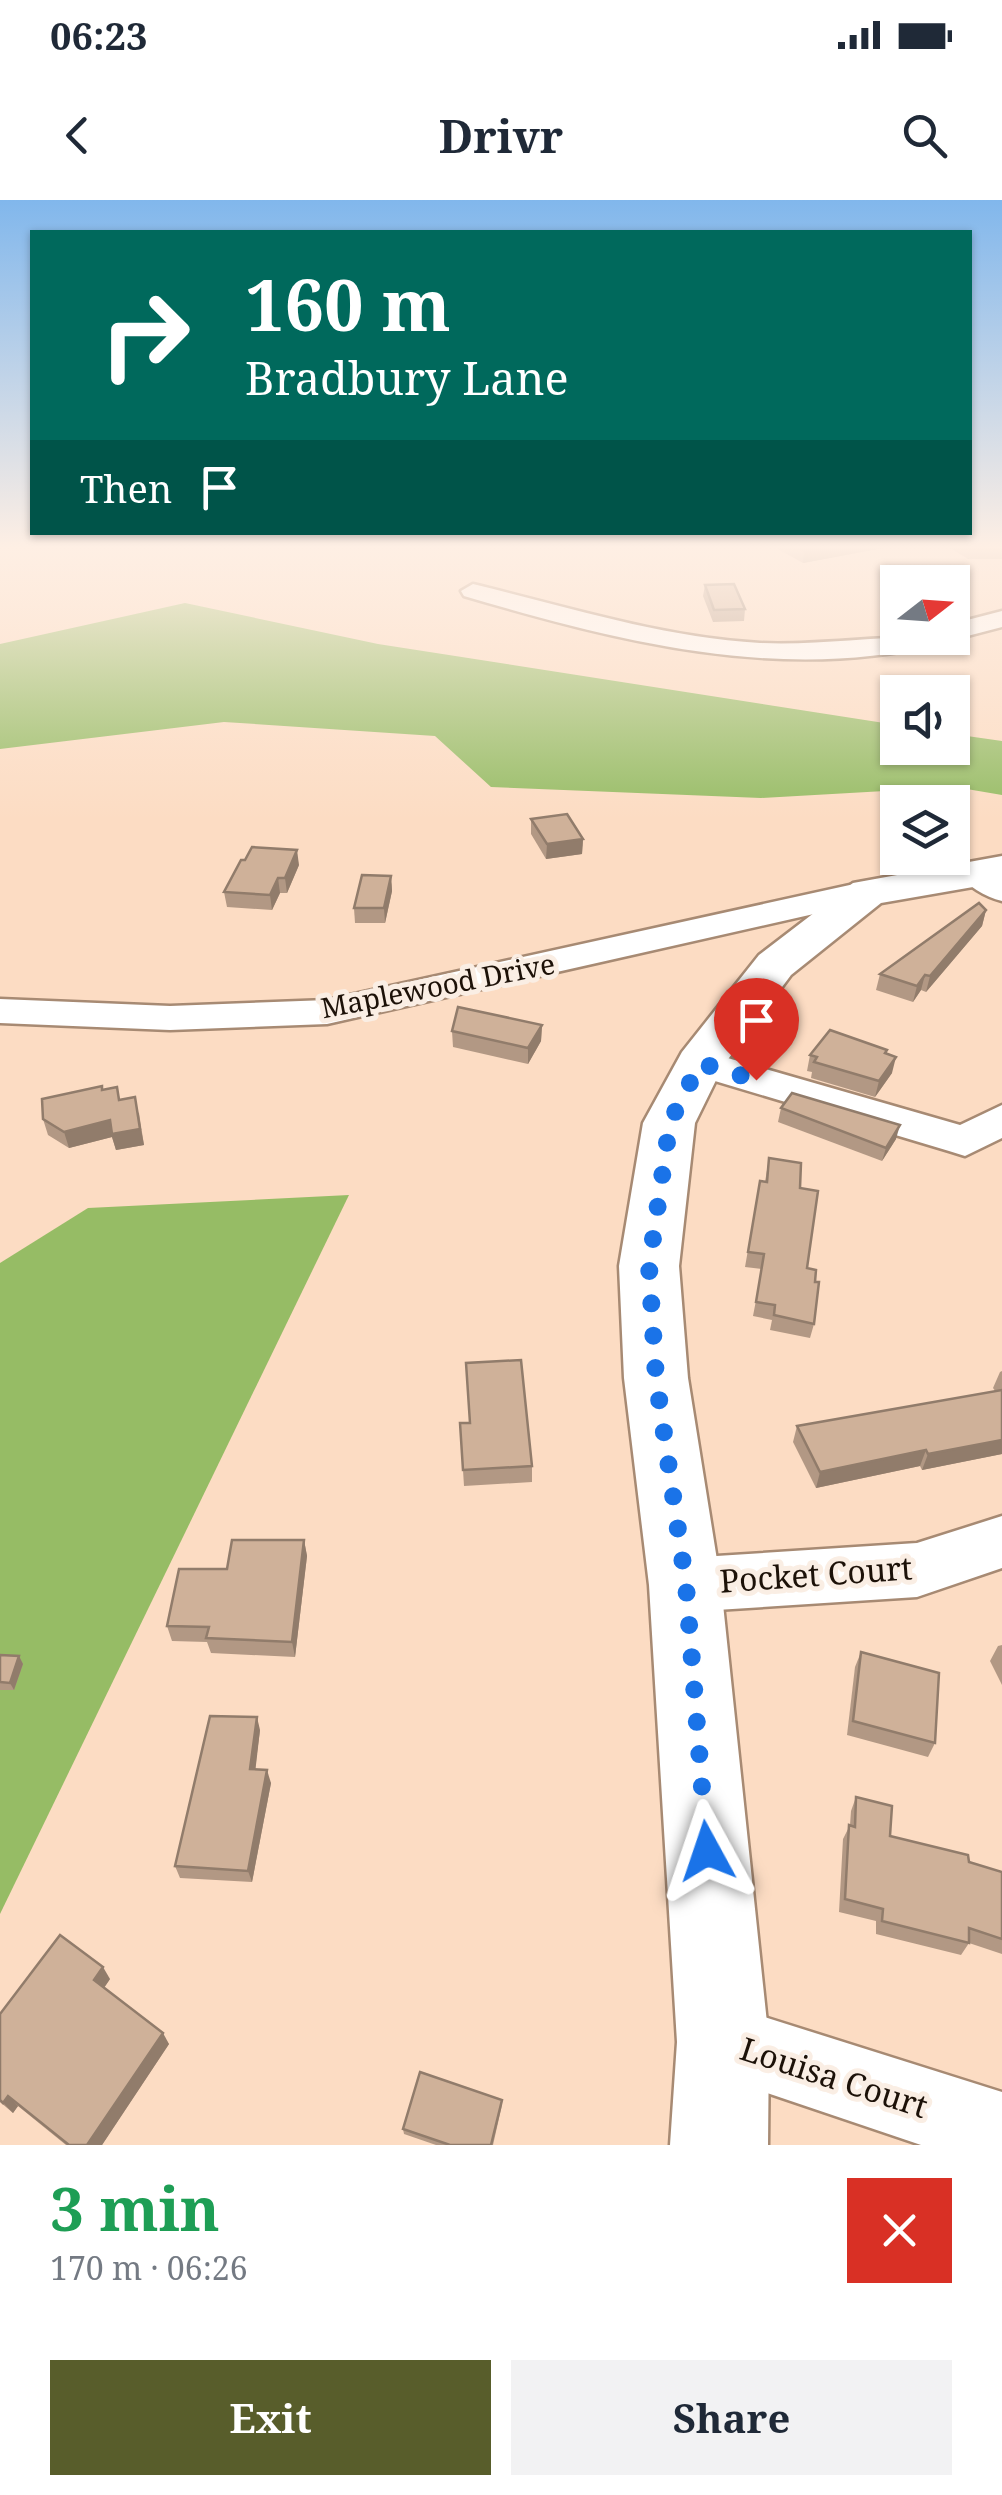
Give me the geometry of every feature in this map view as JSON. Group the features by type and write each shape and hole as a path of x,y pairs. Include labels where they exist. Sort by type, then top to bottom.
{"main road":[{"path":"719,2145 723,2042 686,1585 656,1378 649,1266 670,1122 700,1063 775,965 868,892 993,878"}],"street":[{"path":"660,639 818,650 880,645"},
{"name":"Maplewood Drive","path":"0,1012 202,1018 327,1012 868,892"},
{"path":"700,1063 965,1141 1002,1119"},
{"name":"Pocket Court","path":"686,1585 917,1570 1002,1542"},
{"name":"Louisa Court","path":"723,2042 1002,2132"}],"green space":[{"path":"24,639 353,639 880,722 880,765 970,765 970,736 1002,741 1002,795 970,790 970,785 880,785 880,791 761,798 491,787 435,736 224,722 0,749 0,644"},
{"path":"349,1195 0,1914 0,1263 88,1208"}],"building":[{"path":"567,814 583,839 547,844 531,819"},
{"path":"252,847 297,850 285,878 278,878 270,895 224,892 241,860 245,860"},
{"path":"362,875 391,876 384,908 354,908"},
{"path":"979,903 986,910 917,986 880,974"},
{"path":"458,1007 542,1025 528,1048 452,1031"},
{"path":"830,1030 887,1050 885,1053 896,1057 879,1081 814,1062 817,1057 810,1055"},
{"path":"102,1086 102,1090 117,1087 119,1100 135,1097 140,1129 112,1134 110,1120 64,1132 43,1119 42,1099"},
{"path":"792,1093 900,1125 886,1148 781,1108"},
{"path":"769,1158 801,1163 800,1188 818,1191 807,1268 816,1270 815,1282 819,1282 814,1324 774,1315 775,1305 756,1302 764,1254 748,1252 760,1181 767,1182"},
{"path":"521,1360 532,1466 463,1470 460,1423 470,1423 466,1363"},
{"path":"1002,1390 1002,1440 928,1454 926,1450 820,1472 797,1426"},
{"path":"232,1540 304,1540 292,1642 206,1638 209,1627 167,1626 179,1569 227,1569"},
{"path":"861,1652 939,1673 935,1743 853,1721"},
{"path":"0,1655 19,1656 10,1683 0,1682"},
{"path":"210,1716 257,1717 250,1769 267,1770 248,1871 175,1866"},
{"path":"856,1797 892,1806 890,1836 968,1855 969,1862 1002,1872 1002,1939 969,1928 969,1943 882,1921 883,1909 845,1899 849,1825 855,1827"},
{"path":"60,1935 103,1967 94,1980 163,2033 87,2145 69,2145 8,2096 3,2103 0,2100 0,2014"},
{"path":"420,2072 502,2100 491,2145 450,2145 403,2129"}],"route":[{"path":"707,1851 686,1585 656,1378 649,1266 670,1122 700,1063 756,1080"}]}
